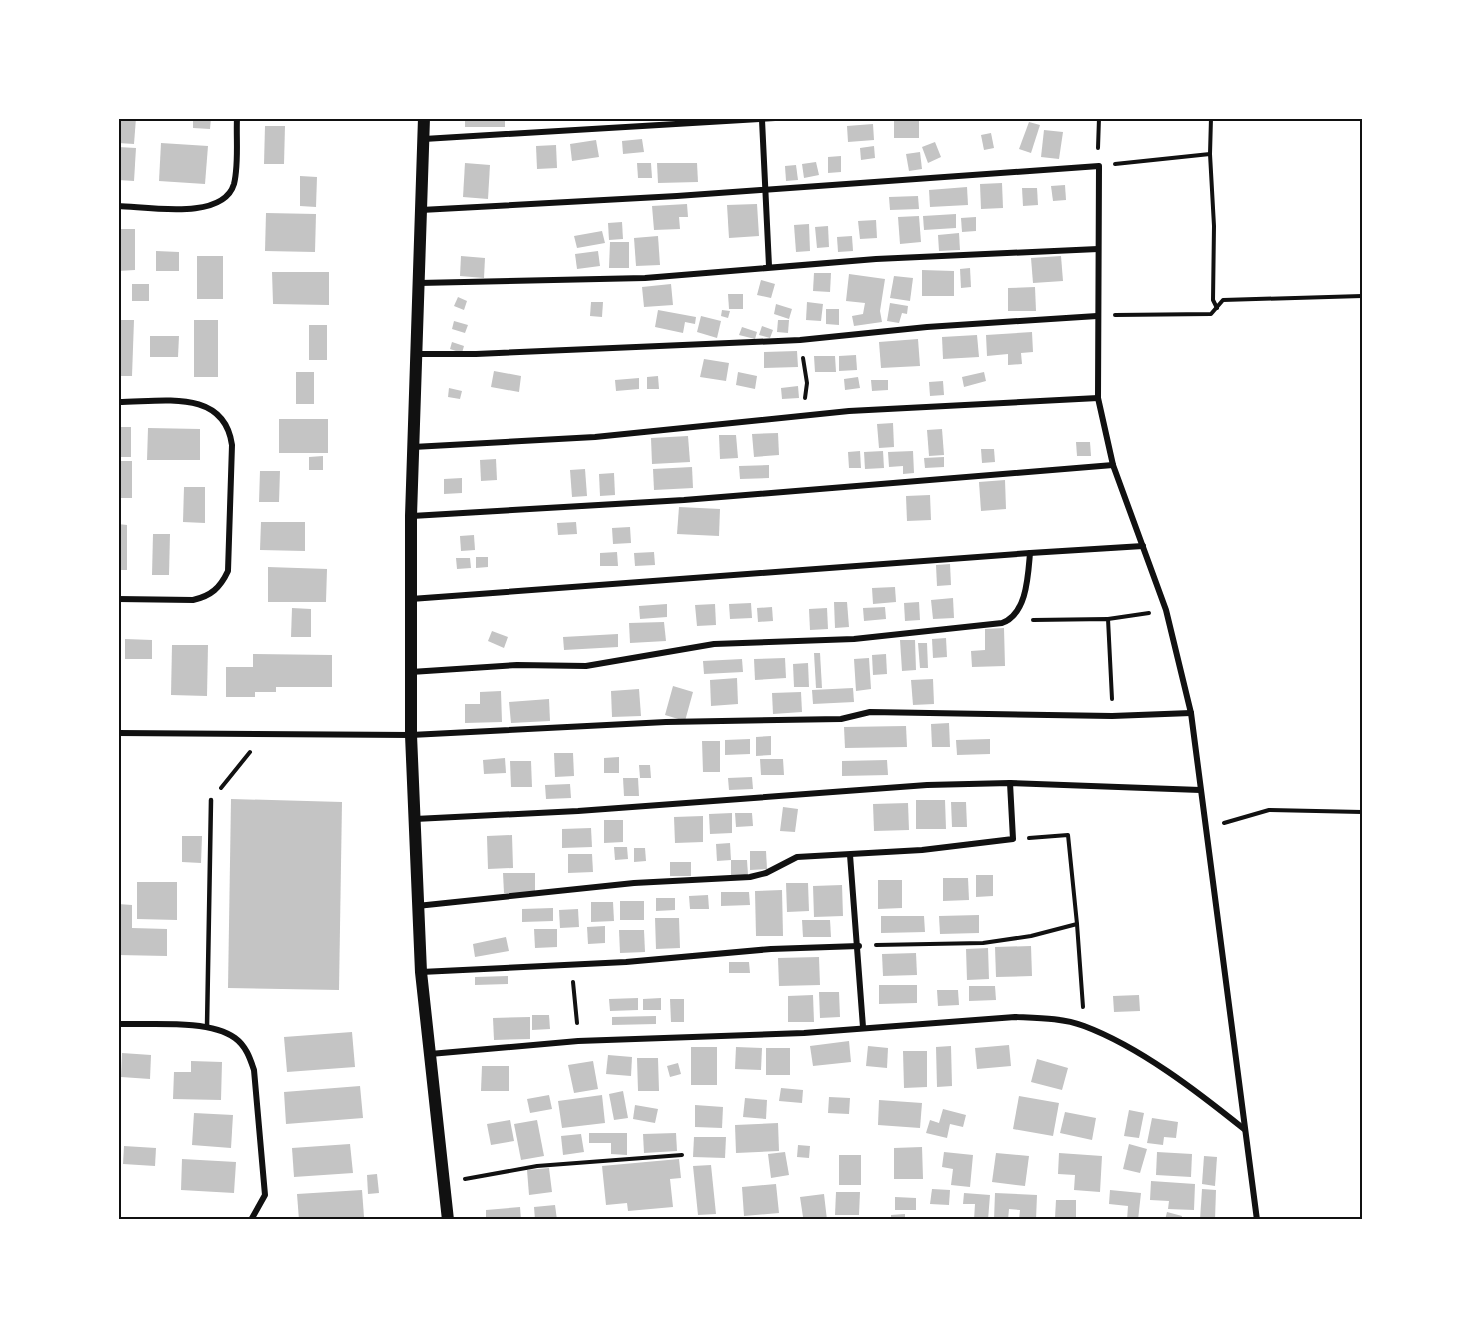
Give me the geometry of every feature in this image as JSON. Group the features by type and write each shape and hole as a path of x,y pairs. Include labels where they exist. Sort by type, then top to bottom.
{"main road":[{"path":"424,118 411,516 411,735 421,972 448,1220"}],"street":[{"path":"118,206 204,208 220,203 231,192 235,181 237,118"},
{"path":"423,139 775,118"},
{"path":"762,120 769,266"},
{"path":"421,210 766,190 1099,166 1098,398 1113,465 1166,610 1191,713 1257,1220"},
{"path":"418,283 645,278 769,266 1098,249"},
{"path":"416,354 800,340 927,327 1097,316"},
{"path":"413,447 595,437 793,416 1098,398"},
{"path":"118,402 205,405 224,419 230,432 232,445 228,571 218,589 205,597 193,600 118,599"},
{"path":"411,516 684,500 1113,465"},
{"path":"410,599 1143,546"},
{"path":"411,672 517,665 586,666 714,644 854,639 1002,623 1011,620 1025,591 1030,553"},
{"path":"118,733 411,735 666,722 817,721 841,719 870,712 1112,716 1191,713"},
{"path":"415,819 578,811 927,785 1010,783 1200,790"},
{"path":"417,906 516,898 634,883 750,877 766,873 797,857 955,847 1013,839 1010,783"},
{"path":"850,855 859,945 863,1027"},
{"path":"421,972 626,962 771,949 859,945"},
{"path":"429,1054 578,1041 804,1033 1015,1017 1049,1019 1084,1026 1139,1054 1214,1105 1244,1129"},
{"path":"118,1024 221,1029 237,1039 247,1051 254,1070 265,1195 251,1220"}],"lane":[{"path":"207,1027 211,800"}],"path":[{"path":"1099,118 1099,166 1210,154"},
{"path":"1211,118 1210,154 1214,226 1213,300 1217,308"},
{"path":"1097,316 1212,314 1223,300 1362,296"},
{"path":"793,416 804,406 807,383 800,340"},
{"path":"1011,620 1108,619 1166,610"},
{"path":"1108,619 1112,716"},
{"path":"211,800 264,735"},
{"path":"1206,829 1269,810 1362,812"},
{"path":"1013,839 1068,836 1084,1026"},
{"path":"859,945 983,943 1032,936 1077,924"},
{"path":"572,963 578,1041"},
{"path":"444,1181 491,1176 537,1166 682,1155"}],"building":[{"path":"118,118 136,118 134,144 118,143"},
{"path":"193,118 211,118 210,129 193,128"},
{"path":"465,118 505,118 505,127 465,127"},
{"path":"894,118 919,118 919,138 894,138"},
{"path":"1004,118 1018,118 1018,120 1004,121"},
{"path":"1029,122 1040,125 1031,153 1019,149"},
{"path":"873,124 874,140 848,142 847,126"},
{"path":"265,126 285,126 284,164 264,164"},
{"path":"1044,130 1063,132 1059,159 1041,157"},
{"path":"991,133 994,148 984,150 981,135"},
{"path":"642,139 644,152 623,154 622,141"},
{"path":"596,140 599,157 572,161 570,144"},
{"path":"935,142 941,157 928,163 922,147"},
{"path":"161,143 208,146 205,184 159,181"},
{"path":"556,145 557,168 537,169 536,146"},
{"path":"874,146 875,158 861,160 860,148"},
{"path":"118,147 136,148 134,181 118,180"},
{"path":"920,152 922,169 909,171 906,154"},
{"path":"841,156 841,172 828,173 828,157"},
{"path":"816,162 819,175 804,178 802,164"},
{"path":"465,163 490,165 488,199 463,197"},
{"path":"637,163 651,163 652,178 638,178"},
{"path":"657,163 697,163 698,182 658,183"},
{"path":"796,165 798,180 786,181 785,166"},
{"path":"300,176 317,177 316,207 300,206"},
{"path":"1002,183 1003,208 981,209 980,184"},
{"path":"1065,185 1066,200 1053,201 1051,186"},
{"path":"967,187 968,205 930,207 929,190"},
{"path":"1022,188 1037,188 1038,205 1023,206"},
{"path":"918,196 919,209 890,210 889,197"},
{"path":"687,204 688,217 679,217 680,229 654,230 652,206"},
{"path":"757,204 759,236 729,238 727,205"},
{"path":"266,213 316,214 315,252 265,251"},
{"path":"956,214 956,228 924,230 923,216"},
{"path":"919,216 921,242 900,244 898,217"},
{"path":"976,217 976,231 962,232 961,218"},
{"path":"876,220 877,238 860,239 858,221"},
{"path":"622,222 623,239 609,240 608,223"},
{"path":"809,224 810,251 796,252 794,225"},
{"path":"828,226 829,247 817,248 815,227"},
{"path":"118,229 135,229 135,270 118,271"},
{"path":"602,231 605,243 577,248 574,236"},
{"path":"959,233 960,250 939,251 938,235"},
{"path":"658,236 660,265 636,266 634,238"},
{"path":"852,236 853,251 838,252 837,237"},
{"path":"610,242 629,242 629,268 609,268"},
{"path":"156,251 179,252 179,271 156,271"},
{"path":"598,251 600,266 577,269 575,254"},
{"path":"197,256 223,256 223,299 197,299"},
{"path":"461,256 485,258 484,278 460,276"},
{"path":"1061,256 1063,281 1033,283 1031,258"},
{"path":"970,268 971,287 961,288 960,269"},
{"path":"922,270 954,271 954,296 922,296"},
{"path":"272,272 329,272 329,305 273,304"},
{"path":"814,273 831,273 830,292 813,291"},
{"path":"849,274 885,279 880,311 882,322 854,326 852,316 863,314 865,303 846,301"},
{"path":"894,276 913,278 910,301 890,298"},
{"path":"761,280 775,284 771,298 757,295"},
{"path":"132,284 149,284 149,301 132,301"},
{"path":"671,284 673,305 644,307 642,287"},
{"path":"1035,287 1036,311 1008,311 1008,288"},
{"path":"728,294 743,294 743,309 729,309"},
{"path":"458,297 467,301 464,310 454,306"},
{"path":"591,302 603,302 602,317 590,316"},
{"path":"807,302 823,304 821,321 806,320"},
{"path":"890,303 908,306 907,314 902,313 899,323 887,321"},
{"path":"776,304 792,309 789,319 774,314"},
{"path":"826,309 839,309 839,325 826,324"},
{"path":"658,310 696,317 695,324 685,322 683,333 655,327"},
{"path":"722,310 730,311 728,318 721,316"},
{"path":"701,316 721,321 717,338 697,332"},
{"path":"118,320 134,320 132,376 118,376"},
{"path":"194,320 218,320 218,377 194,377"},
{"path":"778,320 789,320 788,333 777,332"},
{"path":"454,321 468,325 465,333 452,329"},
{"path":"309,325 327,325 327,360 309,360"},
{"path":"762,326 773,330 770,338 759,335"},
{"path":"742,327 757,332 755,339 739,335"},
{"path":"1032,332 1033,352 1021,353 1022,364 1008,365 1008,354 987,356 986,335"},
{"path":"977,335 979,357 943,359 942,337"},
{"path":"150,336 179,336 178,357 150,357"},
{"path":"918,339 920,366 881,368 879,342"},
{"path":"452,342 464,346 462,353 450,349"},
{"path":"797,351 798,367 764,368 764,352"},
{"path":"856,355 857,370 839,371 839,356"},
{"path":"814,356 835,356 836,372 815,372"},
{"path":"704,359 729,363 726,381 700,377"},
{"path":"494,371 521,376 519,392 491,387"},
{"path":"296,372 314,372 314,404 296,404"},
{"path":"738,372 757,376 755,389 736,385"},
{"path":"984,372 986,381 964,387 962,377"},
{"path":"658,376 659,389 647,389 647,377"},
{"path":"858,377 860,388 845,390 844,379"},
{"path":"639,378 639,389 616,391 615,380"},
{"path":"871,380 888,380 888,390 872,391"},
{"path":"943,381 944,395 930,396 929,382"},
{"path":"798,386 799,398 782,399 781,388"},
{"path":"449,388 462,391 460,399 448,397"},
{"path":"279,419 328,419 328,453 279,453"},
{"path":"893,423 894,447 879,448 877,424"},
{"path":"118,427 131,427 131,457 118,457"},
{"path":"148,428 200,429 200,460 147,460"},
{"path":"942,429 944,455 929,456 927,430"},
{"path":"778,433 779,455 754,457 752,434"},
{"path":"719,435 736,435 738,458 720,459"},
{"path":"688,436 690,462 652,464 651,438"},
{"path":"1076,442 1090,442 1091,456 1077,456"},
{"path":"981,449 994,449 995,462 982,463"},
{"path":"860,451 861,468 849,468 848,452"},
{"path":"883,451 884,468 865,469 864,452"},
{"path":"913,451 914,473 903,474 903,466 889,467 888,452"},
{"path":"323,456 323,470 309,470 309,457"},
{"path":"944,457 944,467 925,468 924,458"},
{"path":"496,459 497,480 481,481 480,460"},
{"path":"118,461 132,461 132,498 118,498"},
{"path":"769,465 769,478 740,479 739,466"},
{"path":"692,467 693,488 654,490 653,469"},
{"path":"585,469 587,496 572,497 570,470"},
{"path":"260,471 280,471 279,502 259,502"},
{"path":"614,473 615,495 600,496 599,474"},
{"path":"462,478 462,493 444,494 444,479"},
{"path":"1005,480 1006,509 981,511 979,482"},
{"path":"184,487 205,487 205,523 183,522"},
{"path":"930,495 931,520 907,521 906,496"},
{"path":"679,507 720,509 719,536 677,534"},
{"path":"261,522 305,522 305,551 260,550"},
{"path":"576,522 577,534 558,535 557,523"},
{"path":"118,524 127,525 127,570 118,570"},
{"path":"630,527 631,543 613,544 612,528"},
{"path":"153,534 170,534 169,575 152,575"},
{"path":"474,535 475,550 461,551 460,536"},
{"path":"617,552 618,566 600,566 600,553"},
{"path":"654,552 655,565 635,566 634,553"},
{"path":"476,557 488,557 488,567 476,568"},
{"path":"456,558 470,558 471,568 457,569"},
{"path":"950,564 951,585 937,586 936,565"},
{"path":"268,567 327,569 326,602 268,602"},
{"path":"895,587 896,602 873,604 872,588"},
{"path":"953,598 954,618 933,619 931,600"},
{"path":"834,602 847,602 849,627 835,628"},
{"path":"919,602 920,620 905,621 904,603"},
{"path":"751,603 752,618 730,619 729,604"},
{"path":"667,604 667,617 640,619 639,606"},
{"path":"715,604 716,625 697,626 695,605"},
{"path":"772,607 773,621 758,622 757,608"},
{"path":"885,607 886,619 864,621 863,608"},
{"path":"292,608 311,609 311,637 291,637"},
{"path":"827,608 828,629 810,630 809,609"},
{"path":"664,622 666,641 630,643 629,623"},
{"path":"1004,628 1005,666 972,667 971,651 985,650 985,629"},
{"path":"492,631 508,637 504,648 488,641"},
{"path":"618,634 618,647 564,650 563,637"},
{"path":"946,638 947,657 933,658 932,639"},
{"path":"125,639 152,640 152,659 125,659"},
{"path":"900,640 915,640 916,670 902,671"},
{"path":"918,643 927,643 928,668 920,668"},
{"path":"172,645 208,645 207,696 171,695"},
{"path":"814,653 820,653 822,688 816,688"},
{"path":"253,654 332,655 332,687 276,687 276,692 255,692 255,697 226,697 226,667 253,667"},
{"path":"886,654 887,674 873,675 872,655"},
{"path":"785,658 786,678 755,680 754,659"},
{"path":"869,658 871,689 856,691 854,659"},
{"path":"742,659 743,672 704,674 703,661"},
{"path":"808,663 809,687 794,687 793,664"},
{"path":"737,678 738,704 711,706 710,680"},
{"path":"933,679 934,704 913,705 911,680"},
{"path":"673,686 693,692 685,721 665,715"},
{"path":"853,688 854,702 813,704 812,690"},
{"path":"639,689 641,716 612,717 611,691"},
{"path":"501,691 502,722 465,723 465,704 480,704 480,692"},
{"path":"801,692 802,712 773,714 772,693"},
{"path":"549,699 550,721 511,723 509,702"},
{"path":"949,723 950,747 932,747 931,724"},
{"path":"906,726 907,747 845,748 844,727"},
{"path":"771,736 771,755 756,756 756,737"},
{"path":"750,739 750,754 725,755 725,740"},
{"path":"990,739 990,754 957,755 956,740"},
{"path":"702,741 720,741 720,772 703,772"},
{"path":"554,753 573,753 574,776 555,777"},
{"path":"619,757 619,773 604,773 604,758"},
{"path":"505,758 506,773 484,774 483,760"},
{"path":"760,759 783,759 784,775 761,775"},
{"path":"887,760 888,775 842,776 842,761"},
{"path":"510,761 531,761 532,787 511,787"},
{"path":"639,765 650,765 651,778 640,778"},
{"path":"752,777 753,789 729,790 728,778"},
{"path":"623,778 638,778 639,796 624,796"},
{"path":"570,784 571,798 546,799 545,785"},
{"path":"231,799 342,802 339,990 228,988"},
{"path":"916,800 945,800 946,829 916,829"},
{"path":"951,802 966,802 967,827 952,827"},
{"path":"908,803 909,830 874,831 873,804"},
{"path":"783,807 798,809 795,832 780,831"},
{"path":"732,813 732,833 710,834 709,814"},
{"path":"735,813 752,813 753,826 736,827"},
{"path":"703,816 703,842 675,843 674,817"},
{"path":"604,820 623,820 623,842 604,843"},
{"path":"591,828 592,847 562,848 562,829"},
{"path":"512,835 513,868 488,869 487,836"},
{"path":"182,836 202,836 201,863 182,862"},
{"path":"730,843 731,860 717,861 716,844"},
{"path":"614,847 627,847 628,859 615,860"},
{"path":"634,848 645,848 646,861 634,862"},
{"path":"750,851 766,851 767,869 750,870"},
{"path":"568,854 592,854 593,872 568,873"},
{"path":"731,860 747,860 748,875 731,875"},
{"path":"670,862 691,862 691,876 670,876"},
{"path":"503,873 535,873 535,893 504,893"},
{"path":"976,875 993,875 993,896 976,897"},
{"path":"943,878 968,878 969,900 943,901"},
{"path":"878,880 902,880 902,908 878,909"},
{"path":"137,882 177,882 177,920 137,919"},
{"path":"786,883 808,883 809,911 787,912"},
{"path":"842,885 843,916 814,917 813,886"},
{"path":"782,890 783,936 756,936 755,891"},
{"path":"721,892 749,892 750,905 721,906"},
{"path":"708,895 709,909 690,909 689,896"},
{"path":"656,898 675,898 675,910 656,911"},
{"path":"620,901 644,901 644,920 620,920"},
{"path":"591,902 613,902 614,921 591,922"},
{"path":"118,904 132,905 132,928 167,929 167,956 118,955"},
{"path":"553,908 553,921 522,922 522,909"},
{"path":"578,909 579,927 560,928 559,910"},
{"path":"979,915 979,933 940,934 939,916"},
{"path":"881,916 924,916 925,932 881,933"},
{"path":"655,918 679,918 680,948 656,949"},
{"path":"802,920 830,920 831,937 803,937"},
{"path":"605,926 605,943 588,944 587,927"},
{"path":"534,929 557,929 557,947 535,948"},
{"path":"619,930 644,930 645,952 620,953"},
{"path":"506,937 509,951 475,957 473,944"},
{"path":"1031,946 1032,976 996,977 995,947"},
{"path":"988,948 989,979 967,980 966,949"},
{"path":"916,953 917,975 883,976 882,954"},
{"path":"819,957 820,985 779,986 778,958"},
{"path":"729,962 749,962 750,973 729,973"},
{"path":"508,976 508,984 475,985 475,977"},
{"path":"879,985 917,985 917,1003 879,1004"},
{"path":"969,986 995,986 996,1000 969,1001"},
{"path":"937,990 958,990 959,1005 938,1006"},
{"path":"819,992 839,992 840,1017 820,1018"},
{"path":"813,995 814,1022 788,1022 788,996"},
{"path":"1139,995 1140,1011 1114,1012 1113,996"},
{"path":"638,998 638,1010 610,1011 609,999"},
{"path":"661,998 661,1010 643,1010 643,999"},
{"path":"670,999 684,999 684,1022 671,1022"},
{"path":"532,1015 549,1015 550,1029 532,1030"},
{"path":"656,1016 656,1024 612,1025 612,1017"},
{"path":"530,1017 530,1039 494,1040 493,1018"},
{"path":"352,1032 355,1067 287,1072 284,1037"},
{"path":"849,1041 851,1062 813,1066 810,1046"},
{"path":"1009,1045 1011,1066 977,1069 975,1048"},
{"path":"868,1046 888,1048 887,1068 866,1066"},
{"path":"951,1046 952,1086 937,1087 936,1047"},
{"path":"691,1047 717,1047 717,1085 691,1085"},
{"path":"736,1047 762,1048 761,1070 735,1069"},
{"path":"766,1048 790,1048 790,1075 766,1075"},
{"path":"903,1051 927,1051 927,1087 904,1088"},
{"path":"122,1053 151,1055 150,1079 121,1077"},
{"path":"608,1055 632,1057 631,1076 606,1074"},
{"path":"637,1058 658,1058 659,1091 638,1091"},
{"path":"1037,1059 1068,1068 1062,1090 1031,1082"},
{"path":"191,1061 222,1062 221,1100 173,1099 174,1072 191,1072"},
{"path":"593,1061 598,1089 574,1093 568,1065"},
{"path":"678,1063 681,1074 670,1077 667,1066"},
{"path":"482,1066 509,1066 509,1091 481,1091"},
{"path":"360,1086 363,1118 286,1124 284,1092"},
{"path":"781,1088 803,1090 802,1103 779,1101"},
{"path":"623,1091 628,1118 614,1120 609,1094"},
{"path":"549,1095 552,1109 530,1113 527,1099"},
{"path":"602,1095 605,1123 562,1128 558,1101"},
{"path":"1019,1096 1059,1103 1053,1136 1013,1129"},
{"path":"829,1097 850,1098 849,1114 828,1113"},
{"path":"745,1098 767,1100 766,1119 743,1117"},
{"path":"879,1100 922,1103 920,1128 878,1125"},
{"path":"635,1105 658,1109 655,1123 633,1119"},
{"path":"695,1105 723,1107 722,1128 695,1127"},
{"path":"943,1109 966,1115 963,1127 950,1124 947,1138 926,1133 930,1120 939,1123"},
{"path":"1129,1110 1144,1113 1139,1138 1124,1136"},
{"path":"1065,1112 1096,1118 1092,1140 1060,1133"},
{"path":"194,1113 233,1115 231,1148 192,1145"},
{"path":"1152,1118 1178,1122 1176,1138 1164,1137 1163,1145 1147,1143"},
{"path":"510,1120 514,1141 491,1145 487,1124"},
{"path":"537,1120 544,1156 521,1160 514,1124"},
{"path":"778,1123 779,1151 736,1153 735,1125"},
{"path":"589,1133 627,1133 627,1155 611,1154 611,1143 589,1143"},
{"path":"676,1133 677,1151 644,1153 643,1134"},
{"path":"581,1134 584,1152 563,1155 561,1136"},
{"path":"694,1137 726,1137 725,1158 693,1157"},
{"path":"350,1144 353,1173 294,1177 292,1148"},
{"path":"1129,1144 1147,1149 1140,1173 1123,1169"},
{"path":"798,1145 810,1146 809,1158 797,1157"},
{"path":"124,1146 156,1148 155,1166 123,1164"},
{"path":"922,1147 923,1179 894,1179 894,1148"},
{"path":"785,1152 789,1175 771,1178 768,1154"},
{"path":"944,1152 973,1155 970,1187 951,1185 953,1169 942,1167"},
{"path":"1157,1152 1192,1154 1191,1177 1156,1175"},
{"path":"996,1153 1029,1156 1025,1186 992,1182"},
{"path":"1059,1153 1102,1156 1100,1192 1074,1190 1075,1175 1058,1174"},
{"path":"839,1155 861,1155 861,1185 839,1185"},
{"path":"1204,1156 1217,1157 1215,1186 1202,1184"},
{"path":"182,1159 236,1162 234,1193 181,1190"},
{"path":"679,1159 681,1178 670,1179 673,1207 628,1211 627,1203 606,1205 602,1166"},
{"path":"711,1165 716,1214 698,1215 693,1166"},
{"path":"549,1168 552,1192 529,1195 527,1170"},
{"path":"377,1174 379,1193 368,1194 367,1175"},
{"path":"1151,1181 1195,1184 1194,1210 1168,1209 1169,1201 1150,1200"},
{"path":"776,1184 779,1213 744,1216 742,1187"},
{"path":"932,1189 950,1190 949,1205 930,1204"},
{"path":"1202,1189 1216,1190 1215,1220 1200,1220"},
{"path":"362,1190 364,1217 299,1220 297,1194"},
{"path":"1110,1190 1141,1193 1138,1220 1127,1220 1128,1206 1109,1204"},
{"path":"836,1192 860,1192 859,1215 835,1215"},
{"path":"964,1193 990,1195 988,1220 974,1220 975,1204 963,1204"},
{"path":"995,1193 1037,1195 1036,1220 1019,1220 1020,1210 1009,1209 1008,1220 994,1220"},
{"path":"824,1194 827,1220 797,1220 797,1217 803,1217 800,1197"},
{"path":"895,1197 916,1198 916,1210 895,1210"},
{"path":"1056,1200 1076,1200 1076,1218 1055,1218"},
{"path":"555,1205 557,1220 535,1220 534,1207"},
{"path":"520,1207 521,1220 486,1220 486,1210"},
{"path":"1167,1212 1182,1216 1181,1220 1165,1220"},
{"path":"905,1214 905,1220 891,1220 891,1215"}]}
